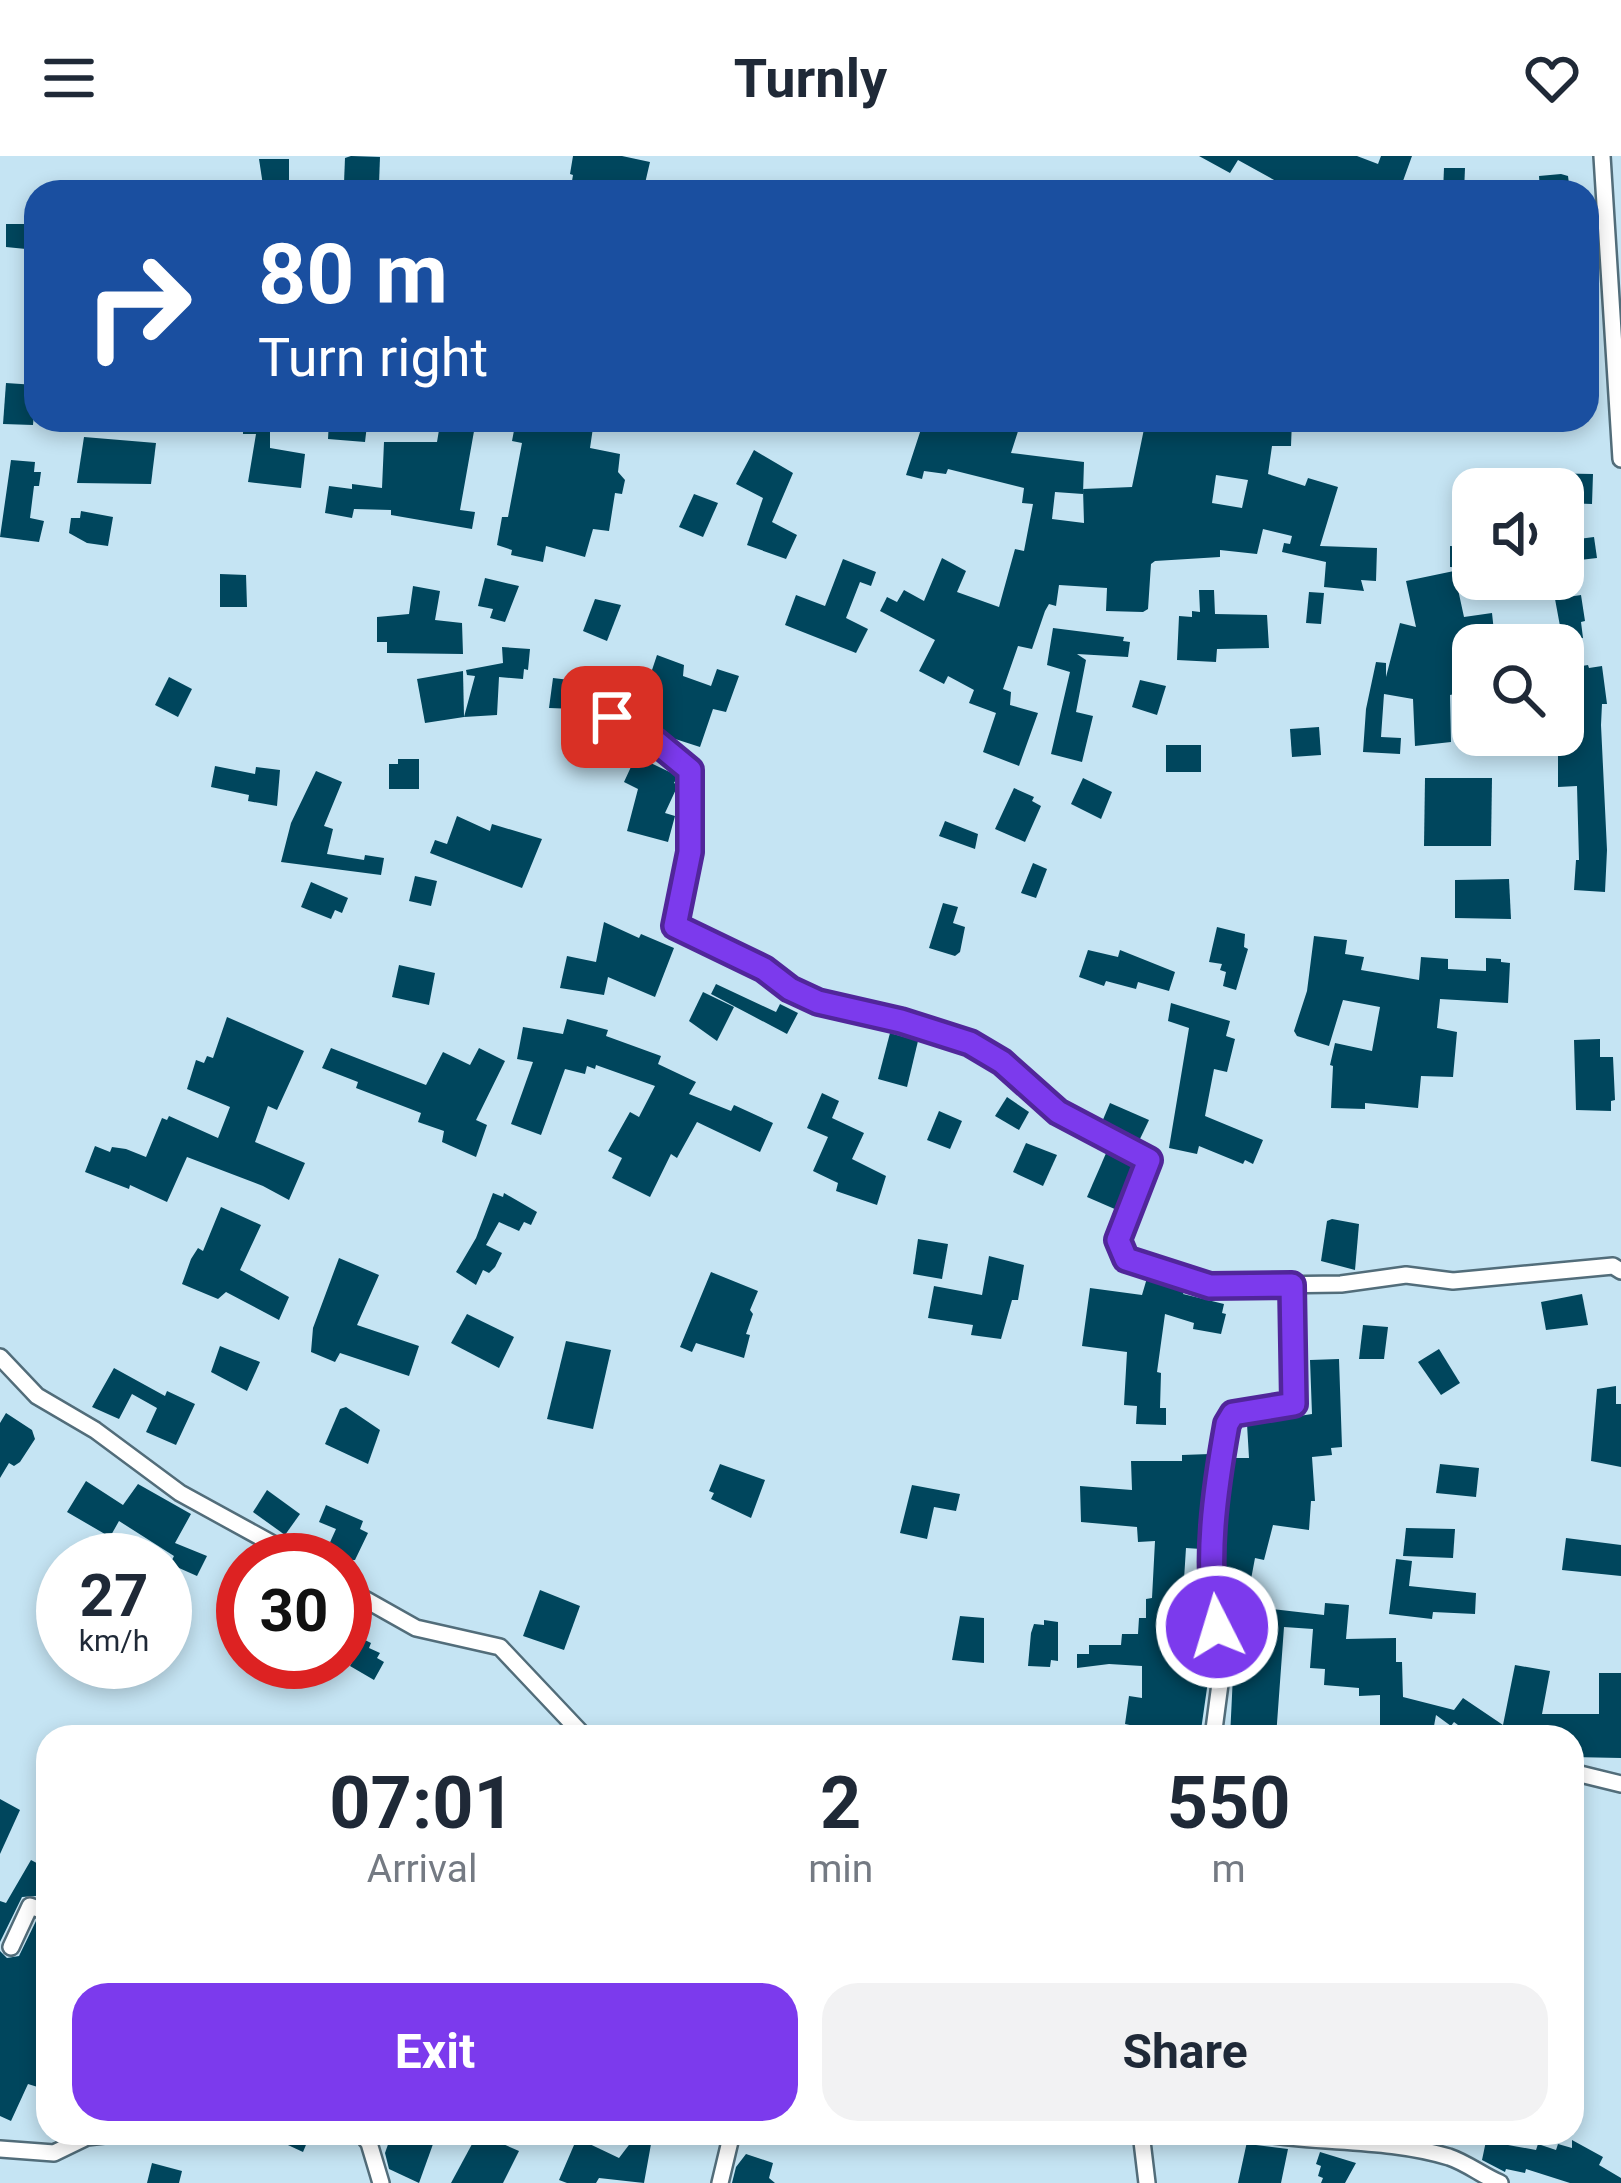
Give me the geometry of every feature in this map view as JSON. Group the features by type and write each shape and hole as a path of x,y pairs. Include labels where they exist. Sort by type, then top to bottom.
{"street":[{"path":"1602,156 1621,459"},
{"path":"612,717 655,741 690,770 690,852 675,926 764,969 818,1002 970,1043 1002,1062 1058,1112 1149,1160 1118,1240 1126,1259 1210,1286 1341,1284 1406,1275 1453,1281 1613,1265 1621,1271"},
{"path":"1215,1725 1223,1661 1211,1592 1219,1467 1233,1414 1294,1404 1292,1285"},
{"path":"0,1357 37,1396 95,1430 180,1493 253,1533"},
{"path":"372,1603 416,1628 500,1647 574,1725"},
{"path":"1584,1775 1621,1784"},
{"path":"11,1947 30,1906 36,1908"},
{"path":"0,2150 54,2153 70,2145"},
{"path":"370,2145 382,2183"},
{"path":"721,2183 729,2145"},
{"path":"1142,2145 1147,2183"},
{"path":"1390,2145 1452,2158 1500,2183"}],"building":[{"path":"573,156 622,156 650,162 646,180 572,180"},
{"path":"1199,156 1357,156 1378,164 1381,156 1412,156 1403,180 1274,180 1238,160 1230,173"},
{"path":"380,157 379,180 344,180 345,158"},
{"path":"259,159 289,159 289,180 262,180"},
{"path":"1444,168 1465,168 1464,180 1444,180"},
{"path":"1561,174 1568,180 1539,180 1539,176"},
{"path":"6,224 24,224 24,249 6,247"},
{"path":"6,383 24,384 24,425 3,424"},
{"path":"270,432 270,448 305,454 301,488 248,482 256,434 243,434"},
{"path":"328,432 366,432 365,442 328,439"},
{"path":"439,432 474,432 460,510 475,512 472,529 391,515 391,510 354,509 352,518 325,513 329,486 382,488 384,442 437,442"},
{"path":"514,432 592,432 590,448 620,454 618,472 625,480 622,494 615,493 609,531 593,529 585,557 546,546 543,562 511,555 512,550 497,545 502,517 508,517 522,443 512,441"},
{"path":"920,432 1018,432 1011,453 1084,462 1083,489 1132,487 1143,432 1292,432 1291,446 1272,446 1268,474 1305,486 1308,478 1338,487 1320,546 1377,548 1376,581 1361,580 1364,591 1324,587 1326,562 1282,552 1292,536 1263,529 1257,554 1220,550 1220,557 1155,561 1148,609 1143,612 1106,611 1107,588 1059,585 1056,606 1049,604 1045,611 1032,649 1018,646 1003,689 1011,692 1010,705 1038,713 1019,766 983,752 996,713 969,703 974,690 948,676 944,684 919,671 935,640 880,611 887,597 897,602 904,590 924,601 942,558 966,571 957,592 999,607 1015,549 1024,551 1033,504 1022,503 1024,488 948,469 946,474 924,471 922,479 906,475","holes":["1216,475 1248,480 1242,508 1212,503","1055,492 1083,492 1084,523 1052,519"]},
{"path":"84,437 156,443 151,484 77,483"},
{"path":"754,450 793,473 772,522 797,535 786,559 747,545 763,498 736,484"},
{"path":"11,460 35,462 34,472 41,472 30,518 44,521 39,542 0,537"},
{"path":"1584,474 1593,474 1592,504 1584,504"},
{"path":"694,494 718,503 703,537 679,527"},
{"path":"81,511 113,517 108,546 87,543 69,533 71,518 80,518"},
{"path":"1594,537 1597,558 1584,560 1584,538"},
{"path":"843,559 876,572 871,586 860,582 846,618 868,629 856,653 785,625 796,595 825,606"},
{"path":"1452,571 1452,600 1460,600 1464,617 1492,613 1493,624 1452,624 1451,742 1415,746 1413,699 1384,694 1381,737 1401,738 1400,754 1363,752 1376,662 1386,663 1386,677 1400,623 1416,627 1406,581"},
{"path":"220,574 246,575 247,607 220,607"},
{"path":"485,578 519,586 505,622 490,618 493,609 478,606"},
{"path":"413,586 440,591 435,620 462,623 463,654 387,653 387,642 377,642 377,617 409,614"},
{"path":"1199,590 1214,590 1215,614 1267,615 1269,648 1217,649 1216,662 1177,660 1179,616 1200,612"},
{"path":"1309,592 1324,593 1321,624 1306,623"},
{"path":"595,599 621,605 607,641 583,631"},
{"path":"1555,600 1582,600 1585,621 1560,624"},
{"path":"1053,628 1124,637 1123,641 1130,642 1128,657 1077,654 1086,660 1076,712 1093,716 1082,762 1051,754 1070,672 1047,665"},
{"path":"502,647 530,649 528,670 524,669 523,679 499,677 497,715 464,717 475,676 467,675 466,670 503,663"},
{"path":"657,655 684,665 683,676 711,686 717,669 739,676 726,712 713,709 700,747 669,737 645,722 646,718 617,706 549,708 553,678 603,684 605,672 649,679"},
{"path":"1584,666 1602,666 1607,704 1602,704 1601,725 1605,892 1574,890 1579,860 1577,786 1558,787 1558,756 1584,756"},
{"path":"463,671 464,717 425,723 417,679"},
{"path":"169,677 192,689 178,717 155,705"},
{"path":"1140,680 1166,686 1157,715 1132,707"},
{"path":"1319,727 1321,755 1292,757 1290,729"},
{"path":"1166,745 1201,745 1201,772 1166,772"},
{"path":"636,756 678,776 665,813 675,816 668,842 627,831 638,789 624,782"},
{"path":"398,759 419,759 419,789 389,789 389,764 398,764"},
{"path":"215,766 255,774 256,767 280,770 277,806 211,787"},
{"path":"316,771 342,782 324,826 333,829 327,854 384,858 381,875 281,862 291,823"},
{"path":"1083,778 1112,792 1101,819 1071,804"},
{"path":"1425,778 1492,778 1491,846 1424,846"},
{"path":"1014,788 1034,797 1032,801 1041,806 1025,842 995,829"},
{"path":"457,816 490,831 492,824 542,839 522,888 430,853 435,840 447,844"},
{"path":"945,821 978,834 975,849 939,836"},
{"path":"1033,863 1047,869 1036,898 1021,893"},
{"path":"415,876 437,881 431,906 409,901"},
{"path":"1509,879 1511,919 1455,918 1455,880"},
{"path":"311,882 348,898 342,913 335,910 331,919 301,907"},
{"path":"943,903 958,907 953,923 965,927 955,956 929,948"},
{"path":"604,922 674,948 655,997 608,977 604,995 560,988 567,956 596,962"},
{"path":"1217,927 1245,934 1248,949 1236,990 1223,986 1226,972 1220,970 1222,964 1209,962"},
{"path":"1314,936 1347,940 1345,954 1364,957 1361,970 1419,980 1421,957 1448,959 1448,969 1486,971 1486,958 1501,959 1510,963 1508,1003 1440,999 1437,1028 1457,1032 1453,1077 1421,1076 1418,1108 1365,1103 1365,1109 1331,1108 1330,1065 1335,1043 1372,1051 1380,1007 1343,1000 1329,1046 1297,1036 1294,1031 1307,991"},
{"path":"1088,950 1118,957 1120,950 1175,972 1169,991 1138,982 1136,989 1106,981 1104,986 1079,977"},
{"path":"399,965 435,973 429,1005 392,997"},
{"path":"716,984 776,1012 780,1004 798,1013 787,1034 711,994"},
{"path":"703,992 734,1007 717,1041 689,1021"},
{"path":"1171,1003 1230,1021 1226,1036 1235,1039 1227,1072 1214,1069 1205,1116 1263,1140 1253,1164 1199,1146 1197,1154 1169,1148 1189,1028 1168,1021"},
{"path":"227,1017 304,1051 277,1110 268,1106 255,1142 305,1163 289,1200 187,1157 167,1202 85,1172 95,1146 110,1152 112,1147 126,1149 146,1157 162,1118 169,1116 218,1138 230,1107 187,1089 196,1060 204,1063 207,1056 213,1058"},
{"path":"567,1019 608,1030 606,1036 661,1056 658,1064 696,1082 689,1094 731,1111 734,1105 773,1123 760,1152 697,1122 677,1158 671,1154 650,1197 612,1178 622,1158 608,1151 630,1112 639,1117 655,1086 596,1065 595,1069 587,1066 585,1074 565,1069 541,1135 511,1124 533,1062 517,1059 523,1027 563,1034"},
{"path":"890,1033 918,1041 907,1087 878,1079"},
{"path":"1600,1039 1600,1057 1613,1057 1615,1100 1611,1111 1576,1110 1574,1040"},
{"path":"331,1048 426,1085 443,1052 470,1065 479,1048 505,1061 476,1120 487,1125 476,1157 442,1142 444,1131 418,1122 421,1113 356,1088 358,1082 322,1068"},
{"path":"822,1093 839,1101 832,1118 864,1133 852,1159 886,1176 877,1205 836,1191 838,1183 813,1171 828,1137 807,1128"},
{"path":"1007,1097 1029,1112 1019,1130 995,1116"},
{"path":"1110,1103 1149,1120 1139,1141 1102,1122"},
{"path":"939,1111 962,1121 950,1149 927,1140"},
{"path":"1026,1143 1057,1155 1043,1186 1013,1172"},
{"path":"1107,1151 1134,1166 1117,1210 1087,1197"},
{"path":"493,1193 503,1197 504,1193 537,1212 531,1225 524,1222 519,1231 499,1222 486,1245 502,1253 489,1273 483,1270 476,1285 456,1272 476,1238"},
{"path":"221,1207 261,1225 240,1270 289,1297 279,1320 226,1292 218,1299 182,1284 198,1248 203,1251"},
{"path":"1327,1221 1359,1224 1355,1270 1321,1261"},
{"path":"918,1239 948,1244 942,1279 913,1274"},
{"path":"989,1256 1024,1265 1018,1300 1012,1300 1001,1339 971,1335 973,1325 928,1318 934,1286 982,1295"},
{"path":"339,1258 379,1275 357,1325 419,1346 409,1376 340,1353 335,1362 311,1352 313,1328"},
{"path":"711,1272 758,1291 750,1310 744,1358 696,1343 692,1352 680,1347"},
{"path":"1147,1278 1185,1290 1183,1294 1224,1304 1222,1313 1226,1314 1221,1334 1193,1329 1194,1323 1165,1314 1157,1372 1161,1373 1160,1408 1166,1408 1166,1425 1136,1424 1137,1406 1124,1405 1127,1352 1082,1346 1090,1288 1142,1295"},
{"path":"1582,1294 1588,1325 1546,1330 1541,1302"},
{"path":"467,1314 514,1337 499,1368 451,1343"},
{"path":"1363,1325 1388,1327 1384,1359 1359,1359"},
{"path":"566,1341 611,1350 593,1429 547,1419"},
{"path":"220,1346 260,1362 247,1391 211,1372"},
{"path":"1439,1349 1460,1383 1441,1395 1418,1362"},
{"path":"1339,1359 1342,1447 1331,1448 1332,1455 1312,1457 1315,1501 1311,1501 1309,1530 1273,1525 1264,1560 1255,1558 1246,1606 1324,1615 1325,1603 1349,1605 1346,1639 1396,1638 1403,1697 1454,1710 1463,1698 1503,1725 1450,1725 1436,1715 1434,1725 1380,1725 1380,1695 1359,1696 1359,1688 1324,1685 1325,1669 1310,1668 1313,1629 1284,1627 1277,1725 1231,1725 1235,1634 1231,1634 1226,1607 1228,1590 1223,1589 1226,1508 1234,1458 1249,1458 1247,1424 1312,1414 1310,1360"},
{"path":"114,1368 165,1396 167,1391 195,1404 176,1445 146,1432 157,1408 132,1394 119,1419 92,1407"},
{"path":"1616,1386 1616,1404 1621,1404 1621,1467 1591,1461 1597,1389"},
{"path":"346,1407 380,1430 368,1464 325,1444 340,1409"},
{"path":"6,1413 32,1430 35,1439 20,1462 9,1463 0,1478 0,1423"},
{"path":"1210,1454 1201,1549 1186,1548 1183,1595 1194,1594 1194,1635 1207,1636 1211,1660 1202,1725 1130,1725 1125,1724 1129,1696 1142,1698 1142,1666 1077,1668 1077,1654 1089,1654 1089,1645 1121,1645 1122,1634 1138,1634 1139,1618 1146,1618 1146,1599 1152,1598 1155,1541 1138,1542 1137,1527 1081,1522 1080,1486 1132,1490 1131,1461 1182,1461 1182,1455"},
{"path":"720,1464 765,1480 751,1518 711,1499 714,1493 709,1491"},
{"path":"1440,1464 1479,1468 1476,1497 1436,1493"},
{"path":"86,1481 123,1505 138,1484 191,1514 181,1533 138,1533 119,1521 112,1533 103,1533 67,1512"},
{"path":"912,1485 960,1494 956,1511 934,1507 927,1539 900,1533"},
{"path":"267,1490 300,1514 282,1533 253,1512"},
{"path":"326,1505 363,1521 360,1529 368,1533 334,1533 336,1529 319,1522"},
{"path":"1406,1528 1455,1529 1453,1558 1403,1556"},
{"path":"1566,1538 1621,1545 1621,1576 1562,1570"},
{"path":"192,1550 207,1556 197,1576 192,1574"},
{"path":"1396,1559 1412,1561 1409,1586 1476,1593 1475,1614 1433,1612 1432,1619 1389,1614"},
{"path":"540,1590 580,1606 564,1650 523,1636"},
{"path":"960,1616 984,1618 984,1663 952,1660"},
{"path":"1044,1620 1058,1622 1058,1661 1051,1660 1050,1667 1028,1666 1034,1624 1044,1625"},
{"path":"372,1649 384,1662 372,1679"},
{"path":"1515,1665 1550,1671 1542,1714 1599,1714 1599,1673 1621,1673 1621,1758 1584,1757 1584,1725 1503,1725"},
{"path":"0,1799 20,1810 0,1854"},
{"path":"31,1860 36,1863 36,1896 22,1897 0,1942 0,1901 6,1903"},
{"path":"36,1921 36,2086 28,2084 11,2121 0,2116 0,1951 7,1958 19,1956"},
{"path":"388,2145 433,2145 419,2183 389,2169"},
{"path":"472,2145 505,2145 519,2151 503,2183 451,2183"},
{"path":"574,2145 592,2145 619,2158 629,2145 651,2145 644,2183 559,2180"},
{"path":"1246,2145 1288,2149 1281,2183 1238,2183"},
{"path":"1485,2145 1581,2145 1603,2157 1599,2165 1621,2178 1621,2183 1570,2183 1526,2169 1525,2173 1505,2172 1482,2160"},
{"path":"1320,2152 1356,2163 1345,2183 1321,2183 1321,2166 1316,2164"},
{"path":"746,2154 773,2163 769,2178 775,2183 732,2183"},
{"path":"152,2163 182,2171 179,2183 147,2183"}],"route":[{"path":"612,717 655,741 690,770 690,852 675,926 764,969 818,1002 970,1043 1002,1062 1058,1112 1149,1160 1118,1240 1126,1259 1210,1286 1292,1285 1294,1404 1233,1414 1227,1424 1214,1507 1211,1592 1217,1627"}]}
